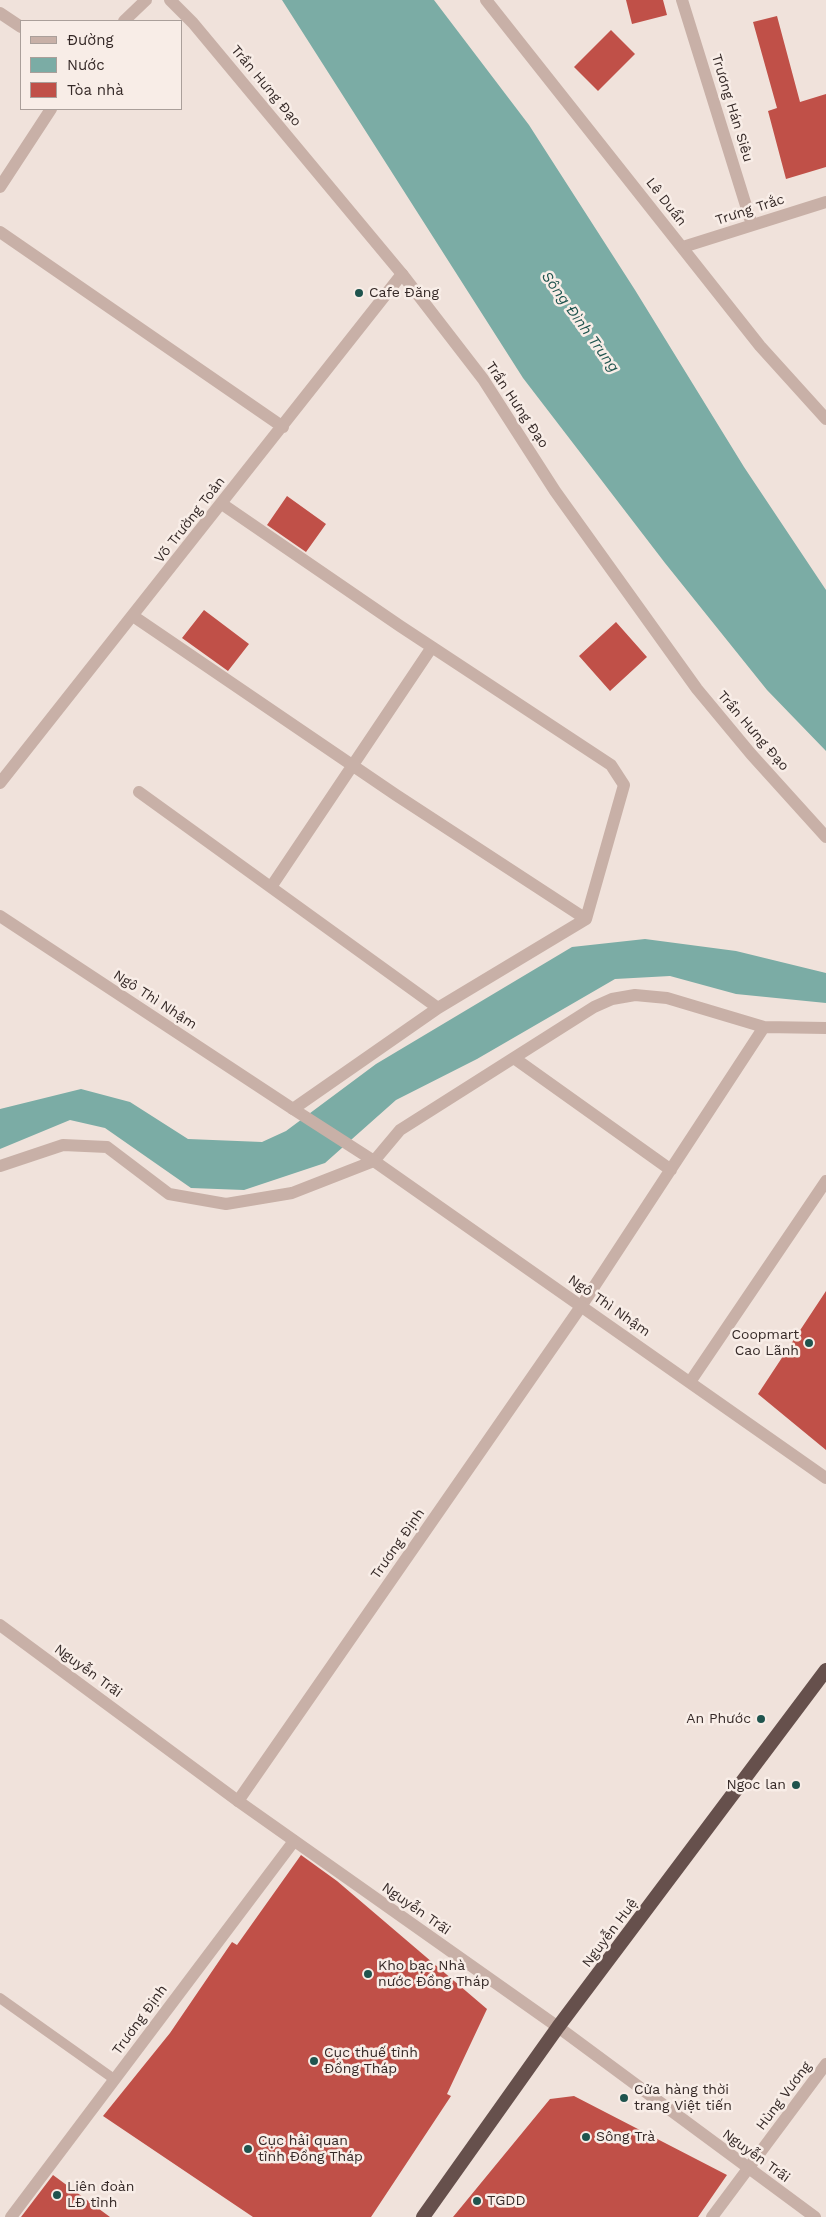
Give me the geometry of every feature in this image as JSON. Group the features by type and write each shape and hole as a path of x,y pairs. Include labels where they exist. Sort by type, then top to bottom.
{"highway":[{"name":"Nguyễn Huệ","path":"423,2217 558,2027 826,1670"}],"street":[{"path":"125,20 146,0"},
{"name":"Trần Hưng Đạo","path":"170,0 193,23 402,274 483,379 555,490 697,689 751,754 826,837"},
{"name":"Lê Duẩn","path":"486,0 760,346 826,419"},
{"name":"Trương Hán Siêu","path":"682,0 752,225"},
{"path":"0,13 20,26"},
{"path":"0,188 50,110"},
{"name":"Trưng Trắc","path":"683,247 826,202"},
{"path":"0,232 283,427"},
{"name":"Võ Trường Toản","path":"0,783 402,274"},
{"path":"222,504 432,647 611,765 624,784 586,919 438,1008 294,1109"},
{"path":"133,616 353,765 586,919"},
{"path":"271,887 432,647"},
{"path":"139,792 438,1008"},
{"name":"Ngô Thì Nhậm","path":"0,916 374,1161 582,1305 826,1478"},
{"path":"0,1166 63,1145 107,1147 169,1194 226,1204 292,1193 374,1161 400,1130 594,1007 612,999 635,995 667,998 764,1027 826,1028"},
{"name":"Trương Định","path":"238,1801 582,1305 764,1027"},
{"path":"514,1058 671,1170"},
{"path":"690,1382 826,1181"},
{"name":"Nguyễn Trãi","path":"0,1625 238,1801 558,2027 815,2217"},
{"name":"Trương Định","path":"11,2217 294,1840"},
{"name":"Hùng Vương","path":"712,2217 826,2064"}],"lane":[{"path":"0,1998 114,2079"}],"water":[{"name":"Sông Đình Trung","path":"282,0 434,0 529,125 635,290 744,467 826,590 826,751 767,690 665,563 523,378"},
{"path":"645,939 736,951 826,973 826,1003 736,994 670,976 615,979 477,1059 396,1100 325,1163 244,1190 191,1188 105,1128 70,1120 0,1149 0,1109 81,1089 130,1102 188,1139 262,1142 286,1131 376,1064 572,947"}],"building":[{"path":"626,0 663,0 667,15 632,24"},
{"path":"777,16 800,102 826,94 826,167 786,179 768,111 777,108 753,22"},
{"path":"611,30 635,54 598,91 574,67"},
{"path":"287,496 326,524 306,552 267,525"},
{"path":"204,610 249,644 228,671 182,638"},
{"path":"616,622 647,657 610,691 579,656"},
{"name":"Coopmart Cao Lãnh","path":"826,1291 826,1450 758,1394"},
{"path":"301,1855 337,1881 487,2009 447,2094 451,2096 371,2217 253,2217 103,2116 170,2033 232,1942 237,1945"},
{"name":"Sông Trà","path":"574,2096 727,2175 698,2217 453,2217 550,2099"},
{"name":"Liên đoàn LĐ tỉnh","path":"53,2175 110,2217 21,2217"}],"place":[{"name":"Cafe Đăng","path":"359,293"},
{"name":"Coopmart Cao Lãnh","path":"809,1343"},
{"name":"An Phước","path":"761,1719"},
{"name":"Ngoc lan","path":"796,1785"},
{"name":"Kho bạc Nhà nước Đồng Tháp","path":"368,1974"},
{"name":"Cục thuế tỉnh Đồng Tháp","path":"314,2061"},
{"name":"Cửa hàng thời trang Việt tiến","path":"624,2098"},
{"name":"Sông Trà","path":"586,2137"},
{"name":"Cục hải quan tỉnh Đồng Tháp","path":"248,2149"},
{"name":"Liên đoàn LĐ tỉnh","path":"57,2195"},
{"name":"TGDD","path":"477,2201"}]}
